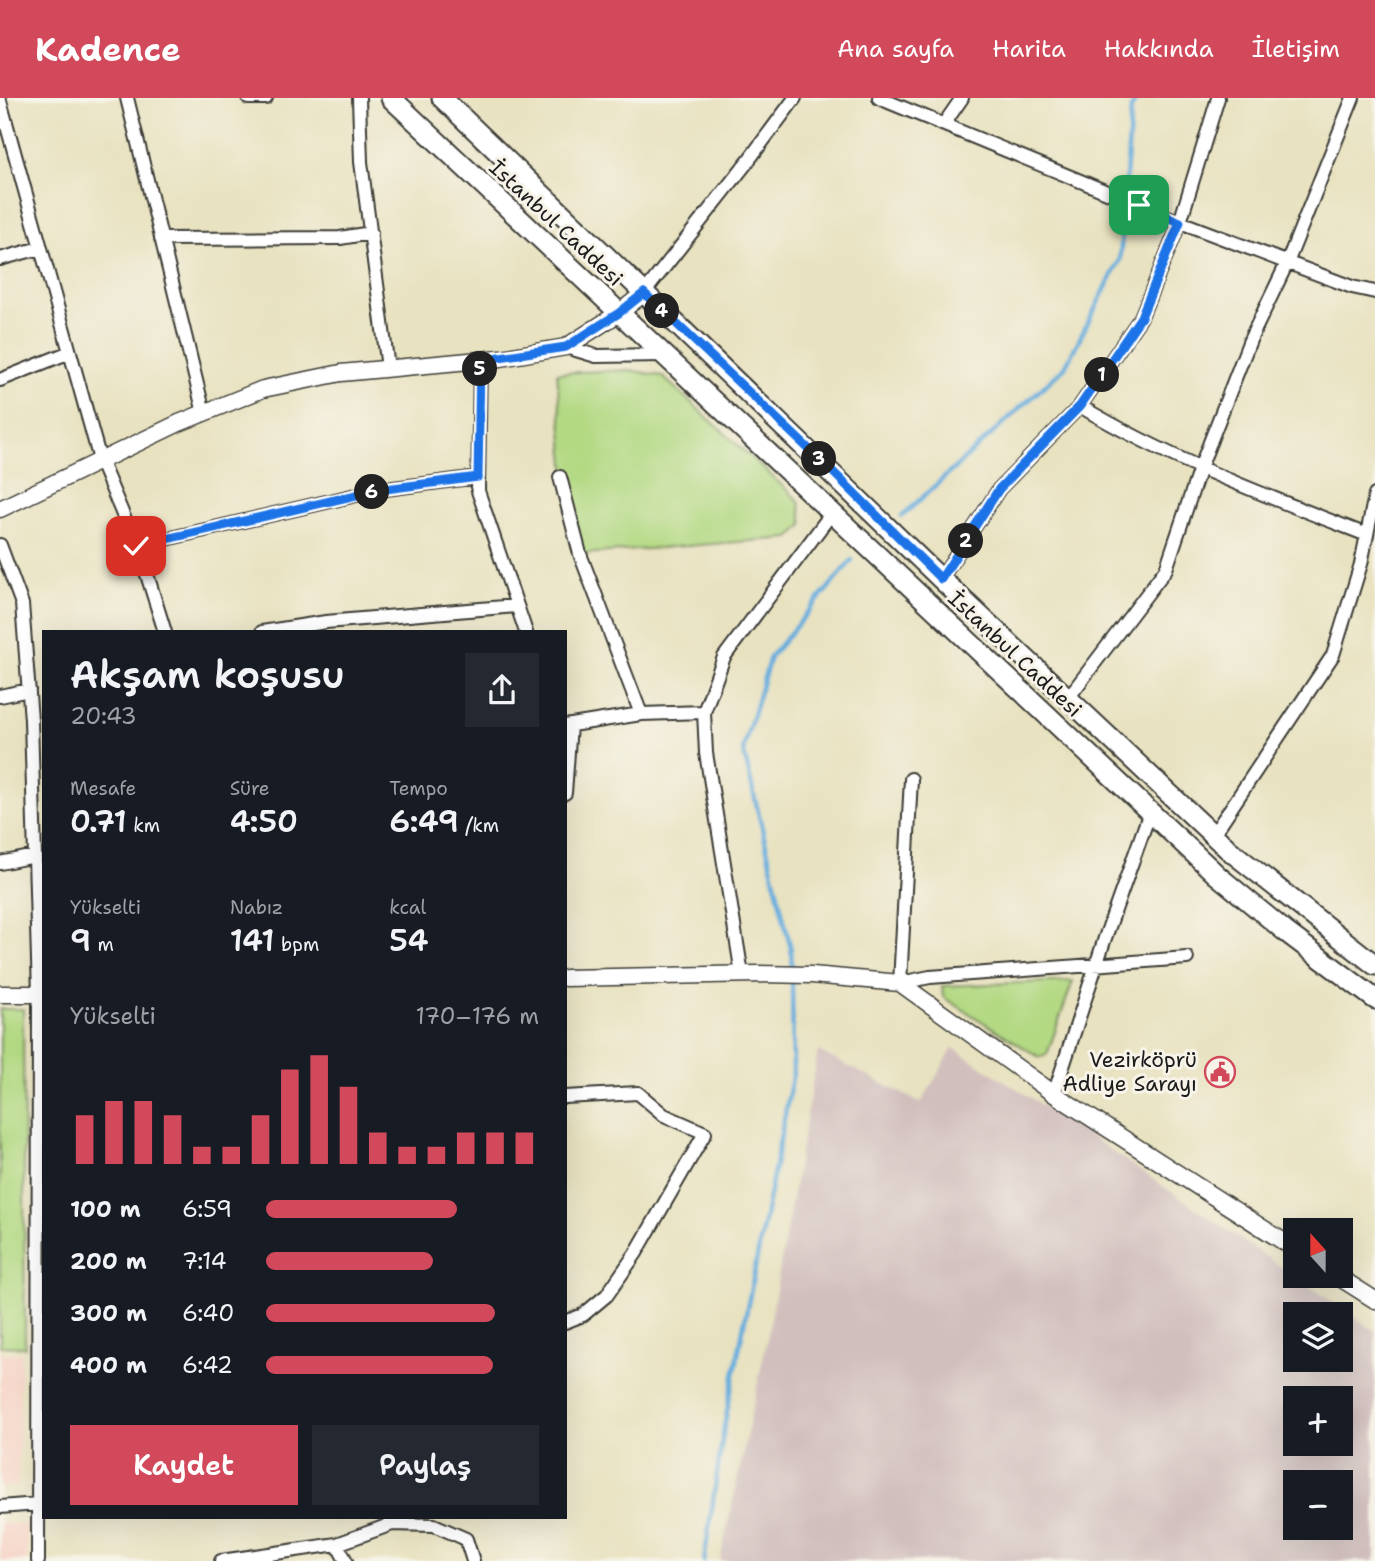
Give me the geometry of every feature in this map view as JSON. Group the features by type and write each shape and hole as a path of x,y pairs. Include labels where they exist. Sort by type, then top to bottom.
{"main road":[{"name":"İstanbul Caddesi","path":"391,98 1217,875 1375,999"},
{"name":"İstanbul Caddesi","path":"442,98 831,470 941,579 1213,835 1375,965"}],"street":[{"path":"127,98 204,413"},
{"path":"247,98 266,98"},
{"path":"359,98 361,162 388,368"},
{"path":"0,509 100,460 263,389 341,373 480,360 566,347 619,313 644,293 794,98"},
{"path":"879,98 1180,222 1352,287 1375,292"},
{"path":"944,124 962,98"},
{"path":"941,579 999,489 1080,406 1141,317 1180,222 1218,98"},
{"path":"1068,698 1166,569 1200,468 1250,340 1287,263 1353,98"},
{"path":"0,101 3,123 100,460 136,546 163,630"},
{"path":"161,239 340,237 371,233"},
{"path":"0,258 40,248"},
{"path":"566,347 596,356 663,355"},
{"path":"0,380 70,352"},
{"path":"480,360 478,491 525,630"},
{"path":"1080,406 1200,468 1367,535"},
{"path":"136,546 378,490 478,477"},
{"path":"559,477 580,554 640,714"},
{"path":"1213,835 1333,655 1361,564 1375,495"},
{"path":"750,974 706,754 704,712 724,657 831,514"},
{"path":"0,545 22,604 38,772 35,856 41,994 41,1477 38,1561"},
{"path":"274,630 326,622 516,606"},
{"path":"0,696 29,690"},
{"path":"567,748 568,725 640,714 704,712"},
{"path":"900,983 911,779"},
{"path":"1054,1094 1150,812"},
{"path":"0,863 35,856"},
{"path":"567,978 750,974 812,975 900,983 930,977 1187,958"},
{"path":"900,983 1054,1094 1283,1241"},
{"path":"0,994 41,994"},
{"path":"567,1097 638,1093 664,1115 705,1133 636,1253 607,1295 583,1315 567,1321"},
{"path":"1353,1286 1375,1300"},
{"path":"0,1507 38,1504"},
{"path":"221,1561 337,1544 392,1524 434,1525 467,1539 473,1561"},
{"path":"337,1544 346,1561"}],"shaded area":[{"path":"953,1048 1075,1126 1283,1268 1283,1288 1312,1288 1333,1302 1283,1302 1283,1372 1353,1372 1353,1316 1375,1331 1375,1561 720,1561 769,1330 818,1051 921,1103"},
{"path":"0,1353 21,1353 18,1485 0,1488"},
{"path":"0,1523 27,1524 27,1561 0,1561"}],"green space":[{"path":"629,370 662,376 799,501 803,525 790,538 583,554 567,487 557,373"},
{"path":"1073,981 1047,1054 1039,1057 943,997 942,986"},
{"path":"0,1009 23,1009 25,1347 0,1346"}],"waterway":[{"path":"902,516 1065,367 1120,260 1131,108 1138,98"},
{"path":"792,970 791,949 743,749 770,657 852,560"},
{"path":"704,1561 724,1427 793,1073 792,979"}],"place":[{"name":"Vezirköprü Adliye Sarayı","path":"1220,1072"}],"route":[{"path":"136,546 378,490 478,477 480,360 566,347 619,313 644,293 831,470 941,579 999,489 1080,406 1141,317 1180,222 1139,205"}]}
